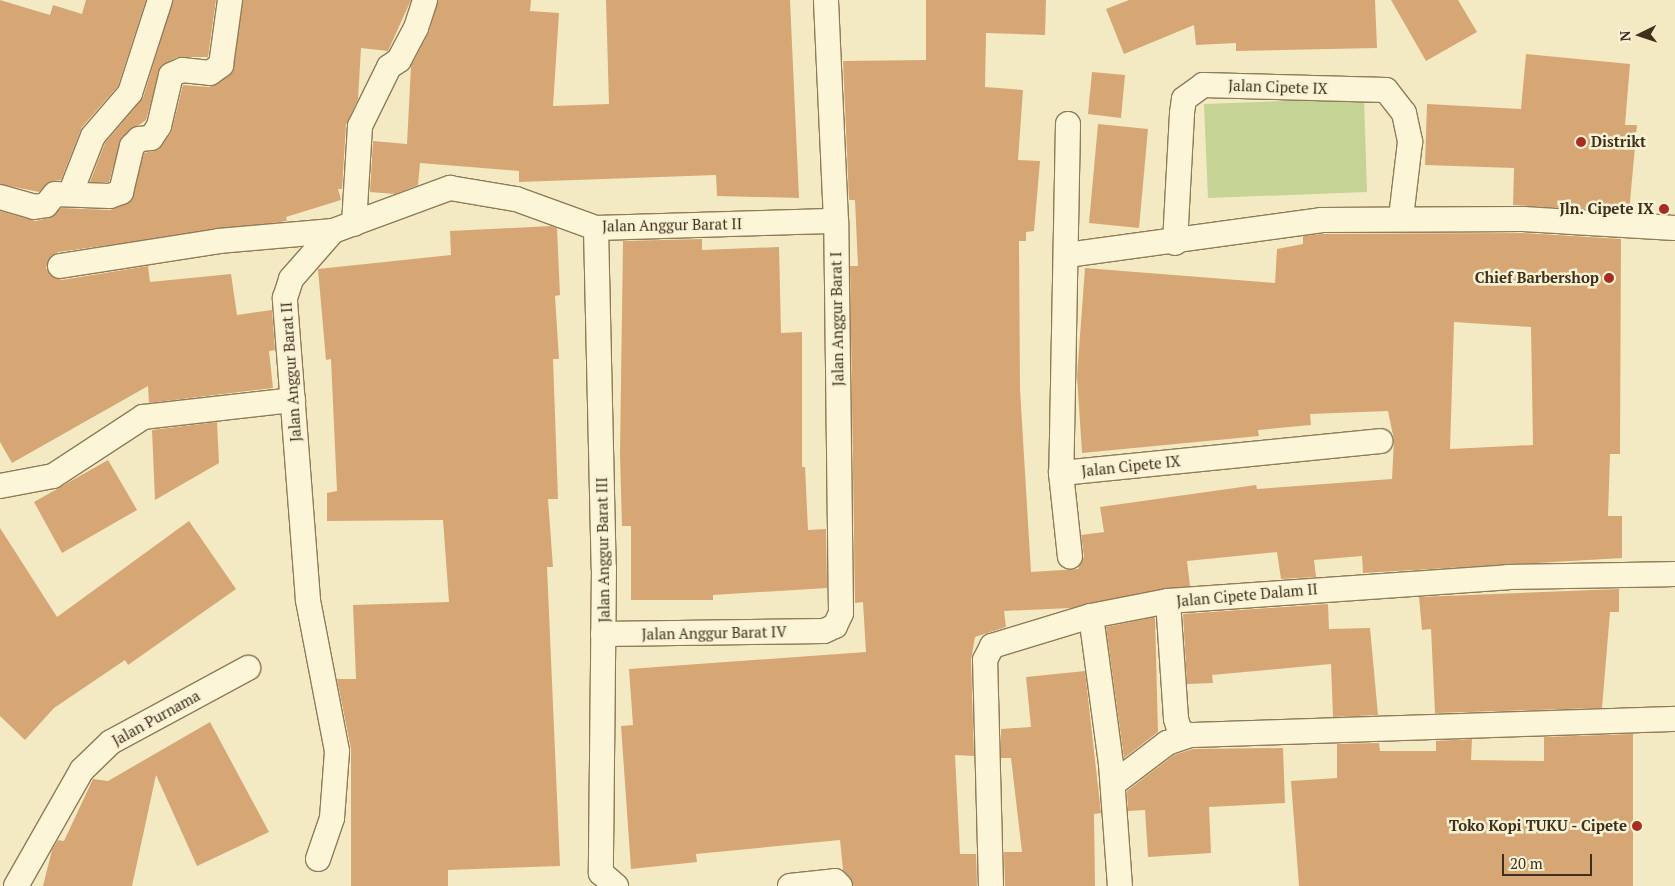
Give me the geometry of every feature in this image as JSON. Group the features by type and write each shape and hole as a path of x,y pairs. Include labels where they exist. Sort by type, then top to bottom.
{"street":[{"path":"71,192 90,142 130,93 160,0"},
{"path":"0,197 38,207 51,202 55,194 71,192 110,196 121,192 132,146 139,139 151,138 159,126 171,75 182,70 210,73 221,65 230,0"},
{"path":"60,266 220,241 344,228 360,126 389,66 399,60 416,28 425,0"},
{"name":"Jalan Anggur Barat I","path":"824,630 835,626 840,613 836,221 826,0"},
{"name":"Jalan Cipete IX","path":"1175,243 1184,99 1203,85 1386,90 1404,113 1410,142 1401,218"},
{"path":"1068,124 1067,254 1061,473 1070,558"},
{"name":"Jalan Anggur Barat II","path":"318,859 332,818 337,751 308,600 285,298 291,279 344,228 436,192 468,189 516,199 596,228 836,221"},
{"path":"1067,254 1175,243 1321,220 1401,218 1675,228"},
{"name":"Jalan Anggur Barat III","path":"596,228 608,882"},
{"path":"2,481 53,476 143,417 293,400"},
{"name":"Jalan Cipete IX","path":"1061,473 1380,440"},
{"name":"Jalan Cipete Dalam II","path":"991,886 987,651 1091,616 1168,602 1508,577 1675,574"},
{"path":"1168,602 1176,719 1180,732 1190,735"},
{"path":"1091,616 1113,784 1120,886"},
{"name":"Jalan Anggur Barat IV","path":"603,634 824,630"},
{"name":"Jalan Purnama","path":"16,886 82,770 111,742 248,668"},
{"path":"1113,784 1167,743 1190,735 1675,718"},
{"path":"790,886 837,884"}],"green space":[{"path":"1364,98 1367,192 1208,198 1204,104"}],"building":[{"path":"0,0 50,15 53,5 82,14 86,0 146,0 118,86 82,127 61,180 49,182 39,192 0,184"},
{"path":"173,0 216,0 208,57 177,57 161,66 146,120 122,137 109,182 90,182 105,143 143,98"},
{"path":"243,0 411,0 388,51 361,48 358,99 346,125 342,189 338,189 341,200 286,217 287,221 58,252 51,256 46,268 50,275 62,280 148,266 150,282 231,274 237,315 272,310 275,350 269,351 273,388 149,403 148,386 12,463 0,442 0,211 36,221 49,218 61,208 110,210 131,201 144,153 158,150 171,133 183,85 209,87 233,72"},
{"path":"438,0 531,0 530,11 559,13 553,106 609,104 606,0 790,0 799,198 717,196 716,175 519,182 519,171 420,163 418,185 395,194 370,192 373,141 407,144 411,66 429,32"},
{"path":"926,0 1046,0 1045,35 986,33 985,87 1023,90 1018,160 1040,161 1034,231 1026,232 1026,241 1019,241 1020,389 1031,572 1078,569 1084,556 1081,535 1104,532 1100,507 1256,485 1257,489 1392,479 1394,440 1388,411 1310,414 1311,425 1258,430 1259,436 1082,453 1077,376 1085,268 1275,283 1277,249 1303,244 1303,236 1322,234 1523,233 1621,239 1620,454 1610,454 1608,516 1622,516 1622,558 1363,573 1362,556 1314,560 1316,577 1281,579 1277,552 1187,561 1190,586 1071,608 1004,611 1006,627 975,637 971,660 974,756 955,755 960,854 976,854 977,886 853,886 843,870 840,840 696,854 697,862 631,869 621,726 633,725 629,669 866,652 863,602 855,603 850,266 858,266 855,200 849,200 843,61 926,60","holes":["1454,322 1531,327 1533,445 1450,449"]},
{"path":"1129,0 1375,0 1377,48 1236,51 1236,43 1196,45 1194,25 1124,54 1106,9"},
{"path":"1391,0 1458,0 1477,32 1426,61"},
{"path":"1526,54 1630,64 1625,125 1637,125 1629,212 1513,205 1514,168 1425,165 1427,104 1521,109"},
{"path":"1092,72 1125,75 1121,118 1088,114"},
{"path":"1098,124 1148,129 1139,228 1089,223"},
{"path":"551,226 557,228 560,295 555,296 559,359 553,359 558,499 548,499 553,567 547,567 560,866 448,870 448,886 351,886 351,749 337,679 356,679 353,605 449,602 443,520 327,521 327,493 337,491 331,359 326,360 318,269 451,255 450,231"},
{"path":"702,239 702,250 779,247 781,333 802,332 802,467 805,467 808,530 826,529 827,588 713,595 713,600 631,600 631,526 622,526 620,454 623,241"},
{"path":"217,422 219,463 155,500 152,430"},
{"path":"108,460 137,510 62,553 34,502"},
{"path":"189,521 236,589 128,665 125,660 54,708 25,740 0,716 0,528 57,617"},
{"path":"1619,589 1619,612 1610,612 1602,708 1435,713 1431,629 1422,630 1419,597"},
{"path":"1328,604 1329,629 1370,628 1378,715 1333,717 1331,664 1212,675 1213,683 1187,684 1183,614"},
{"path":"1155,617 1158,732 1124,758 1106,627"},
{"path":"1085,671 1101,813 1094,814 1095,886 1005,886 1004,852 1022,852 1011,758 1001,758 1001,729 1031,727 1026,677"},
{"path":"210,722 269,832 197,866 156,775 132,886 43,886 52,850 58,840 64,841 93,779 108,781"},
{"path":"1633,734 1633,886 1299,886 1291,781 1337,778 1337,744 1379,743 1380,751 1436,751 1436,741 1472,739 1471,760 1544,761 1544,737"},
{"path":"1283,748 1285,803 1209,807 1211,853 1148,857 1145,810 1128,811 1127,791 1174,755 1193,749"}],"place":[{"name":"Distrikt","path":"1581,142"},
{"name":"Jln. Cipete IX","path":"1664,209"},
{"name":"Chief Barbershop","path":"1609,278"},
{"name":"Toko Kopi TUKU - Cipete","path":"1637,826"}]}
